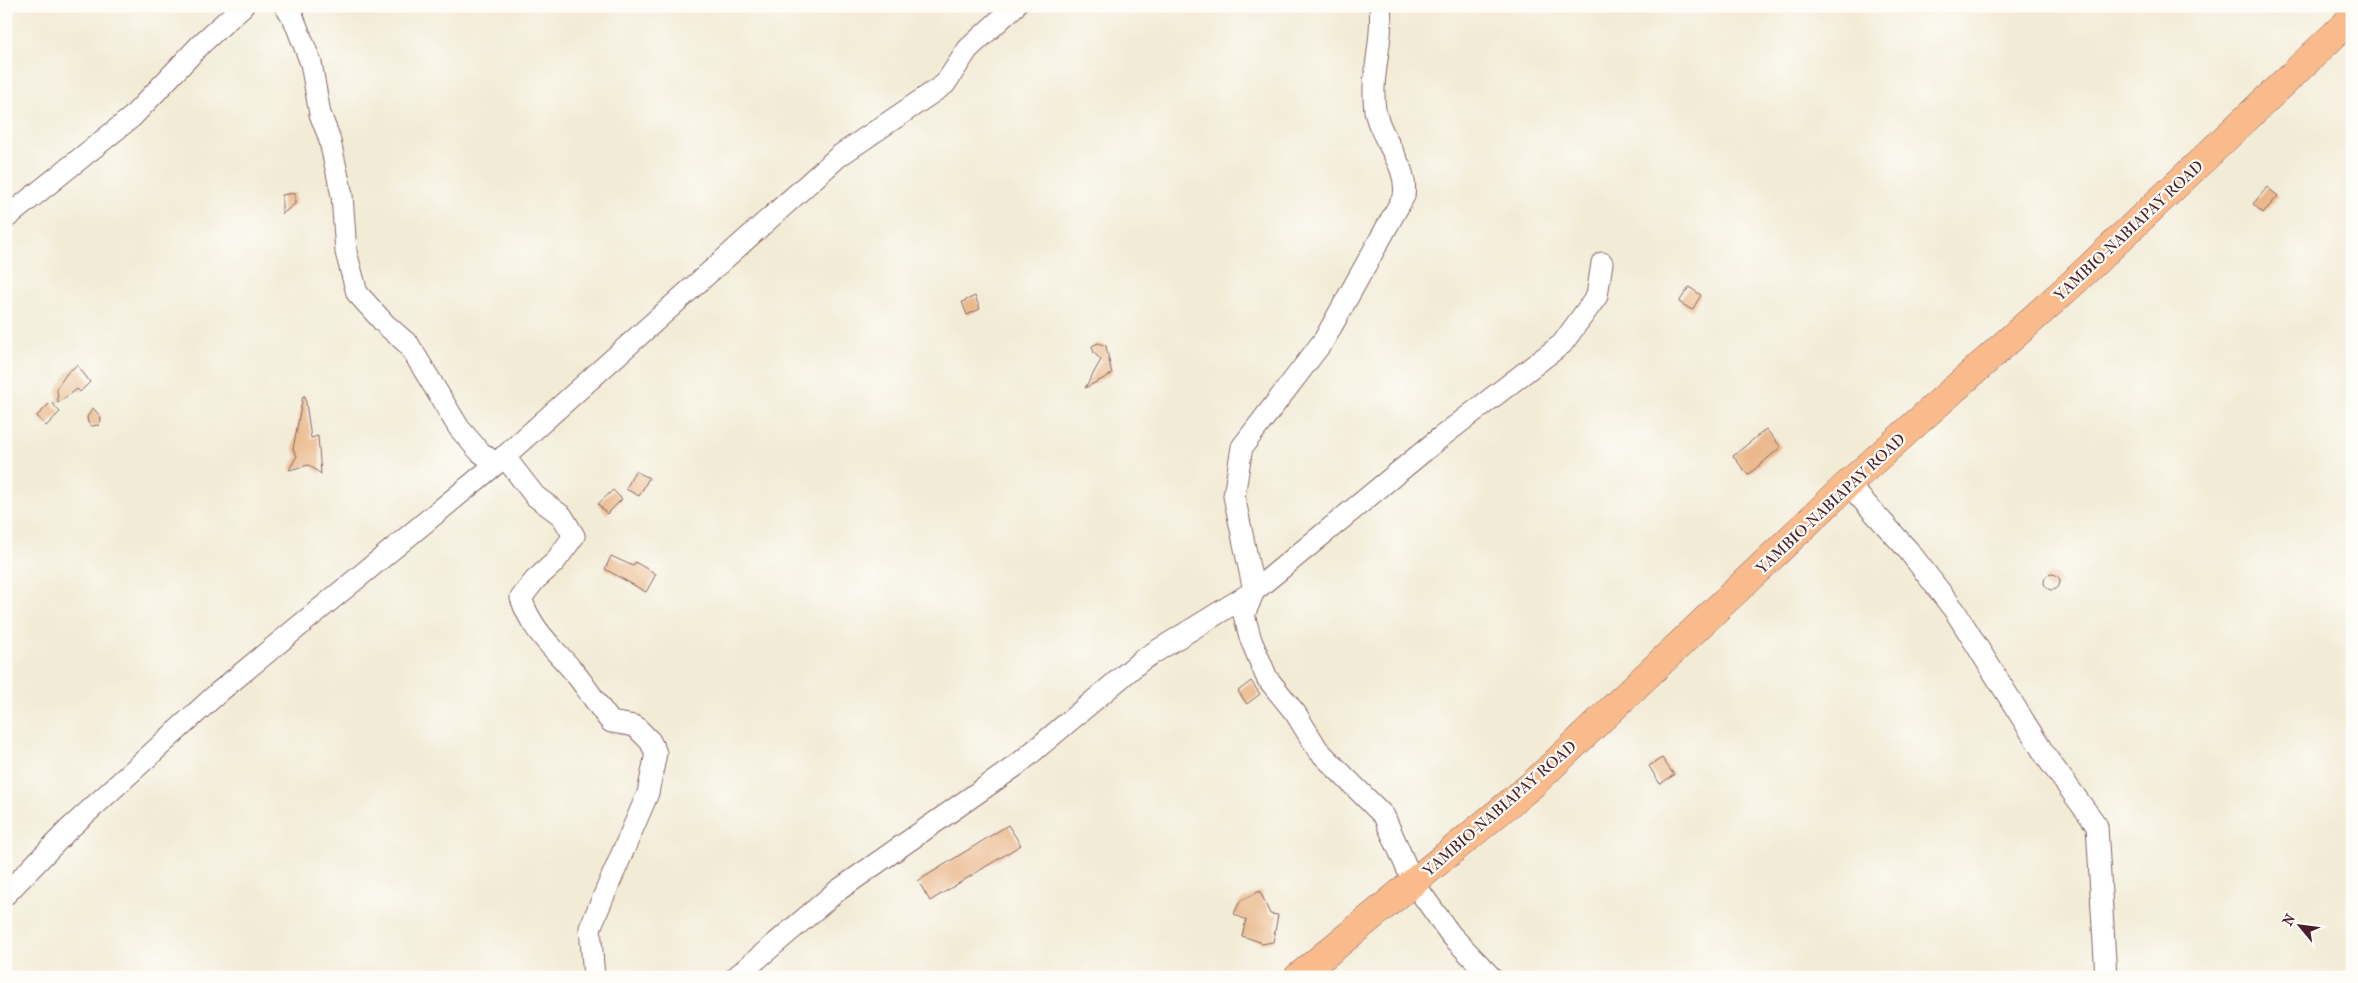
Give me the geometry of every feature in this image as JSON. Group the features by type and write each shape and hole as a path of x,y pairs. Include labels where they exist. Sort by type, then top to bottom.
{"main road":[{"name":"YAMBIO-NABIAPAY ROAD","path":"1298,977 1533,784 1848,484 2073,283 2352,18"}],"street":[{"path":"6,218 132,117 201,44 243,6"},
{"path":"285,6 293,17 311,63 320,114 329,138 340,186 346,252 358,293 386,325 409,344 459,428 479,451 500,460 535,496 562,516 574,536 554,563 534,580 521,598 526,613 544,640 574,672 612,722 634,726 650,741 656,753 648,793 590,928 594,977"},
{"path":"6,894 69,829 219,692 500,460 839,156 945,84 968,49 1015,6"},
{"path":"1380,6 1382,28 1374,75 1375,111 1406,183 1404,196 1324,340 1242,447 1234,496 1254,591 1244,614 1251,640 1267,678 1296,714 1318,750 1384,816 1413,882 1451,935 1491,977"},
{"path":"736,977 837,891 1017,765 1142,660 1254,591 1441,436 1562,344 1597,296 1602,263"},
{"path":"1848,484 1908,550 1955,611 2047,758 2097,826 2106,977"}],"building":[{"path":"2267,187 2278,196 2263,213 2253,204"},
{"path":"295,193 295,204 282,214 282,195"},
{"path":"1689,287 1701,295 1692,310 1679,302"},
{"path":"975,296 980,309 967,315 962,302"},
{"path":"1098,343 1106,346 1112,374 1085,388 1101,360 1094,353 1092,346"},
{"path":"77,365 90,382 80,392 77,389 58,403 57,388 67,373"},
{"path":"303,396 305,396 311,438 318,436 321,474 309,465 289,470 297,456 293,449"},
{"path":"51,402 60,412 46,426 37,416"},
{"path":"93,408 101,419 99,425 92,426 88,423 87,417"},
{"path":"1766,429 1781,447 1748,475 1733,456"},
{"path":"635,471 649,478 639,496 626,489"},
{"path":"613,490 622,499 607,514 598,504"},
{"path":"611,556 633,566 635,562 656,574 646,592 605,569"},
{"path":"2052,574 2060,582 2052,590 2044,582"},
{"path":"1251,681 1260,694 1247,704 1238,691"},
{"path":"1662,758 1674,775 1660,784 1649,766"},
{"path":"1008,825 1021,845 930,901 918,881"},
{"path":"1260,891 1270,914 1278,915 1273,942 1262,944 1242,936 1246,920 1234,914 1240,901"}]}
